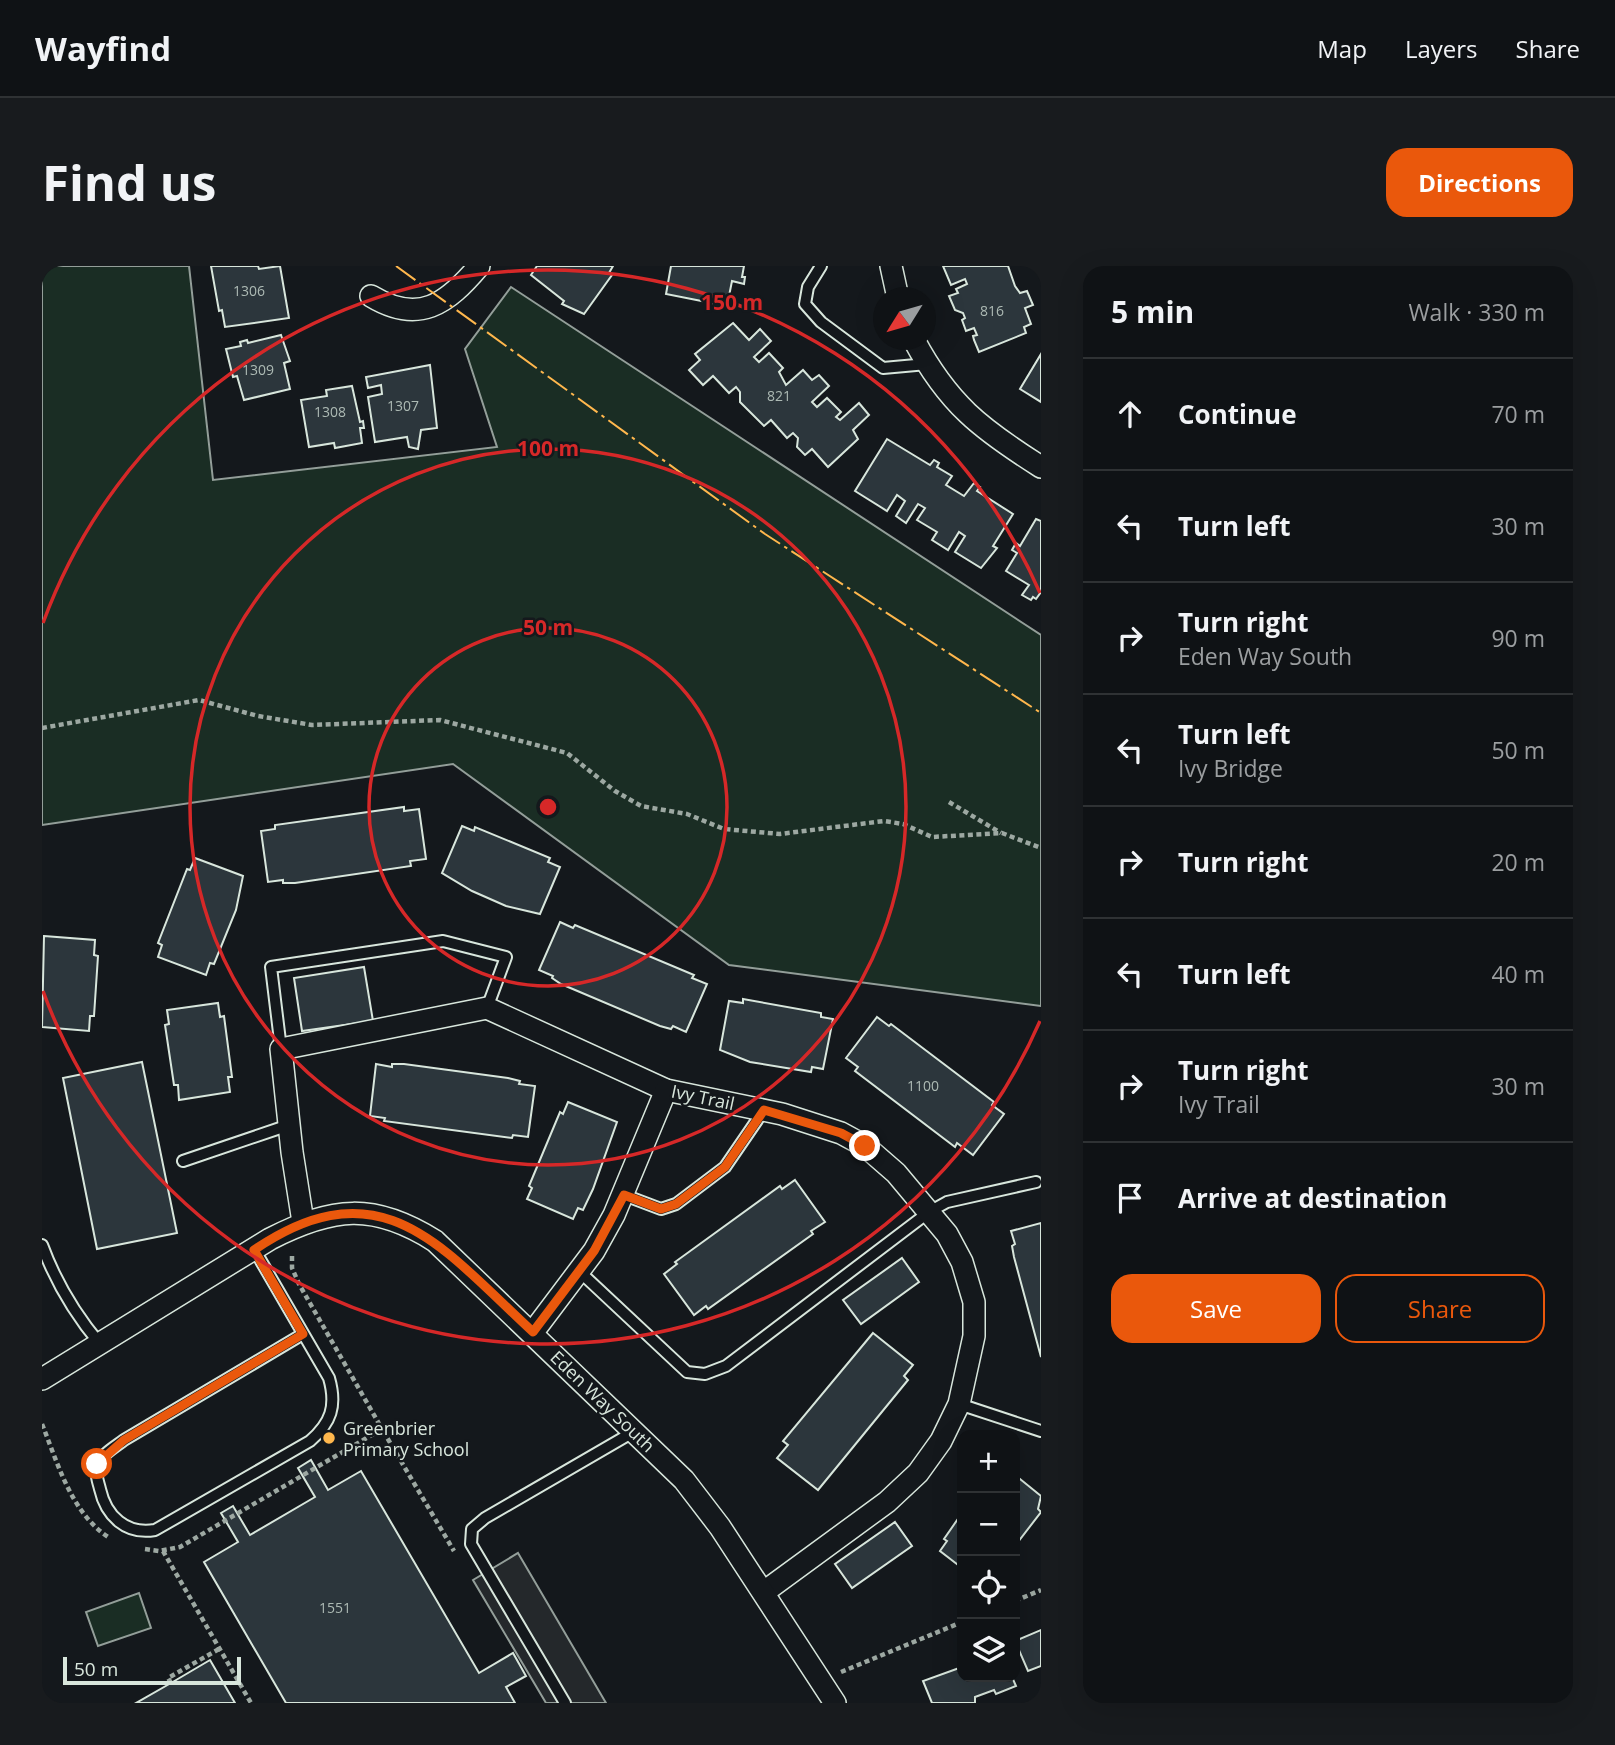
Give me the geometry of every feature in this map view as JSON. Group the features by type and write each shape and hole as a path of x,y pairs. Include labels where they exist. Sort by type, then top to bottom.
{"street":[{"path":"371,296 398,310 430,307 448,299 479,266"},
{"path":"891,266 896,287"},
{"path":"919,350 940,386 963,411 991,435 1041,467"},
{"path":"303,1222 281,1049 487,1008"},
{"name":"Ivy Trail","path":"487,1008 666,1090 764,1110 841,1133 865,1146 896,1173 947,1234 962,1262 974,1302 974,1336 959,1404 941,1441 918,1473 887,1502 764,1592"},
{"path":"533,1332 594,1251 624,1195 666,1090"},
{"name":"Eden Way South","path":"42,1379 303,1222 329,1215 356,1213 409,1225 435,1241 533,1332 684,1480 764,1592 835,1703"}],"lane":[{"path":"821,266 807,287 805,304 821,322 883,368 927,364"},
{"path":"281,1049 271,967 443,941 506,957 487,1008"},
{"path":"624,1195 661,1209 676,1204 725,1167 764,1110"},
{"path":"183,1161 289,1125"},
{"path":"579,1271 687,1372 705,1374 726,1366 929,1212 947,1202 1036,1182"},
{"path":"42,1245 54,1276 74,1312 100,1345"},
{"path":"254,1250 329,1378 334,1395 332,1413 324,1429 310,1441 155,1530 143,1532 120,1523 102,1499 96,1476 97,1464 104,1455 124,1440 303,1334"},
{"path":"959,1404 1041,1431"},
{"path":"565,1703 471,1544 472,1529 485,1518 635,1432"}],"path":[{"path":"42,727 199,700 258,716 312,725 440,720 567,753 615,790 641,806 687,814 724,829 780,834 884,821 903,824 932,837 1002,833"},
{"path":"949,802 1002,833 1041,848"},
{"path":"292,1256 292,1268 299,1284 457,1556"},
{"path":"42,1424 73,1499 97,1530 120,1545"},
{"path":"133,1547 163,1551 180,1547 382,1429"},
{"path":"163,1551 251,1703"},
{"path":"1020,1599 1041,1591"},
{"path":"820,1680 957,1624"},
{"path":"171,1683 168,1678 219,1649"}],"green space":[{"path":"42,266 189,266 213,480 497,447 465,349 511,287 1041,635 1041,1006 729,965 453,764 42,825"},
{"path":"139,1593 151,1628 98,1646 86,1612"}],"shaded area":[{"path":"518,1553 606,1703 546,1703 473,1580"}],"building":[{"path":"211,266 258,266 259,269 280,266 289,318 225,327 222,310 219,311"},
{"path":"537,266 613,266 609,273 612,275 584,314 562,304 564,301 531,275"},
{"path":"671,266 744,266 744,284 732,281 727,306 666,294"},
{"path":"943,266 1008,266 1015,286 1020,293 1027,291 1033,305 1025,308 1031,324 1024,327 1026,333 979,352 973,336 977,335 974,328 966,331 962,320 965,318 963,313 955,310 949,296 958,293 956,289 967,284 965,279 951,285"},
{"path":"733,323 749,340 760,329 771,341 754,357 759,362 769,353 783,368 779,372 786,385 803,370 812,380 819,375 829,386 812,402 817,407 827,398 841,412 836,417 840,420 859,403 869,415 853,430 858,439 828,467 812,449 805,455 797,447 798,438 793,433 787,438 771,420 764,426 740,402 740,392 736,387 729,393 713,376 703,385 689,370 700,360 695,354"},
{"path":"281,335 290,361 284,363 290,389 244,400 237,376 233,377 226,349 241,346 240,342 247,340 248,343"},
{"path":"1041,354 1041,402 1020,389"},
{"path":"430,365 437,428 421,430 418,449 409,447 407,437 375,442 368,397 382,394 381,385 368,388 366,377"},
{"path":"352,386 360,422 363,421 364,428 360,428 362,443 335,448 334,443 309,447 301,400 327,396 326,390"},
{"path":"887,439 930,465 934,460 939,463 937,467 952,476 946,485 964,496 974,483 980,487 977,491 1013,514 993,546 997,548 981,568 955,552 965,536 959,532 948,550 932,540 937,532 917,520 925,508 918,504 906,523 896,516 905,501 897,495 887,511 855,491"},
{"path":"1036,519 1041,521 1041,592 1036,599 1033,597 1031,600 1022,595 1029,585 1006,571 1017,553 1012,550 1016,543 1020,546"},
{"path":"404,807 404,811 419,809 426,859 410,861 411,866 295,883 283,883 283,880 268,882 261,831 275,829 275,825"},
{"path":"462,826 474,831 475,827 550,858 548,862 560,867 540,914 506,906 472,891 442,873"},
{"path":"195,858 243,876 236,910 214,964 210,963 206,975 158,957 162,945 158,943 187,869 190,870"},
{"path":"560,922 573,928 575,925 694,975 692,978 707,984 686,1032 673,1026 671,1029 660,1026 561,984 552,978 553,976 539,970"},
{"path":"44,936 95,940 94,955 98,956 94,1016 90,1016 89,1031 42,1027"},
{"path":"364,967 373,1021 302,1031 294,978"},
{"path":"743,999 821,1013 821,1017 833,1019 823,1069 812,1067 811,1072 750,1062 720,1050 729,1001 743,1003"},
{"path":"218,1003 220,1017 224,1016 232,1077 228,1077 230,1092 179,1100 178,1085 174,1085 165,1025 169,1024 167,1010"},
{"path":"877,1017 889,1026 891,1024 994,1102 992,1105 1004,1114 973,1155 957,1143 955,1147 855,1071 858,1067 846,1058"},
{"path":"142,1062 177,1233 97,1249 63,1078"},
{"path":"376,1064 392,1067 392,1064 404,1064 508,1078 520,1081 519,1084 535,1086 528,1137 513,1135 512,1138 384,1121 385,1118 370,1116"},
{"path":"568,1102 617,1122 593,1189 583,1210 578,1208 573,1219 527,1199 532,1188 529,1186 560,1112 563,1114"},
{"path":"795,1180 825,1222 811,1231 813,1234 708,1309 706,1306 694,1315 664,1274 677,1264 675,1262 780,1186 782,1189"},
{"path":"1041,1223 1041,1357 1014,1257 1012,1246 1015,1244 1011,1231"},
{"path":"902,1258 919,1282 861,1324 843,1300"},
{"path":"873,1333 913,1365 904,1376 908,1380 818,1490 777,1458 788,1445 783,1441"},
{"path":"311,1460 328,1490 361,1471 479,1673 513,1653 526,1676 506,1687 515,1703 286,1703 204,1562 238,1542 221,1513 233,1506 250,1535 315,1497 298,1468"},
{"path":"1020,1479 1041,1496 1038,1509 1041,1512 1020,1539"},
{"path":"957,1520 957,1564 940,1551 947,1541 944,1539"},
{"path":"895,1522 912,1546 852,1588 835,1564"},
{"path":"1041,1630 1041,1666 1028,1671 1020,1653 1020,1639"},
{"path":"210,1660 235,1703 136,1703 171,1683"},
{"path":"957,1669 957,1682 1014,1682 1016,1686 996,1694 994,1690 975,1697 975,1703 932,1703 923,1681"}],"power":[{"path":"396,266 765,534 1041,713"}],"place":[{"name":"Greenbrier Primary School","path":"329,1438"}],"route":[{"path":"97,1464 124,1440 303,1334 254,1250 308,1220 356,1213 386,1217 409,1225 435,1241 533,1332 594,1251 624,1195 661,1209 676,1204 725,1167 764,1110 841,1133 865,1146"}]}
